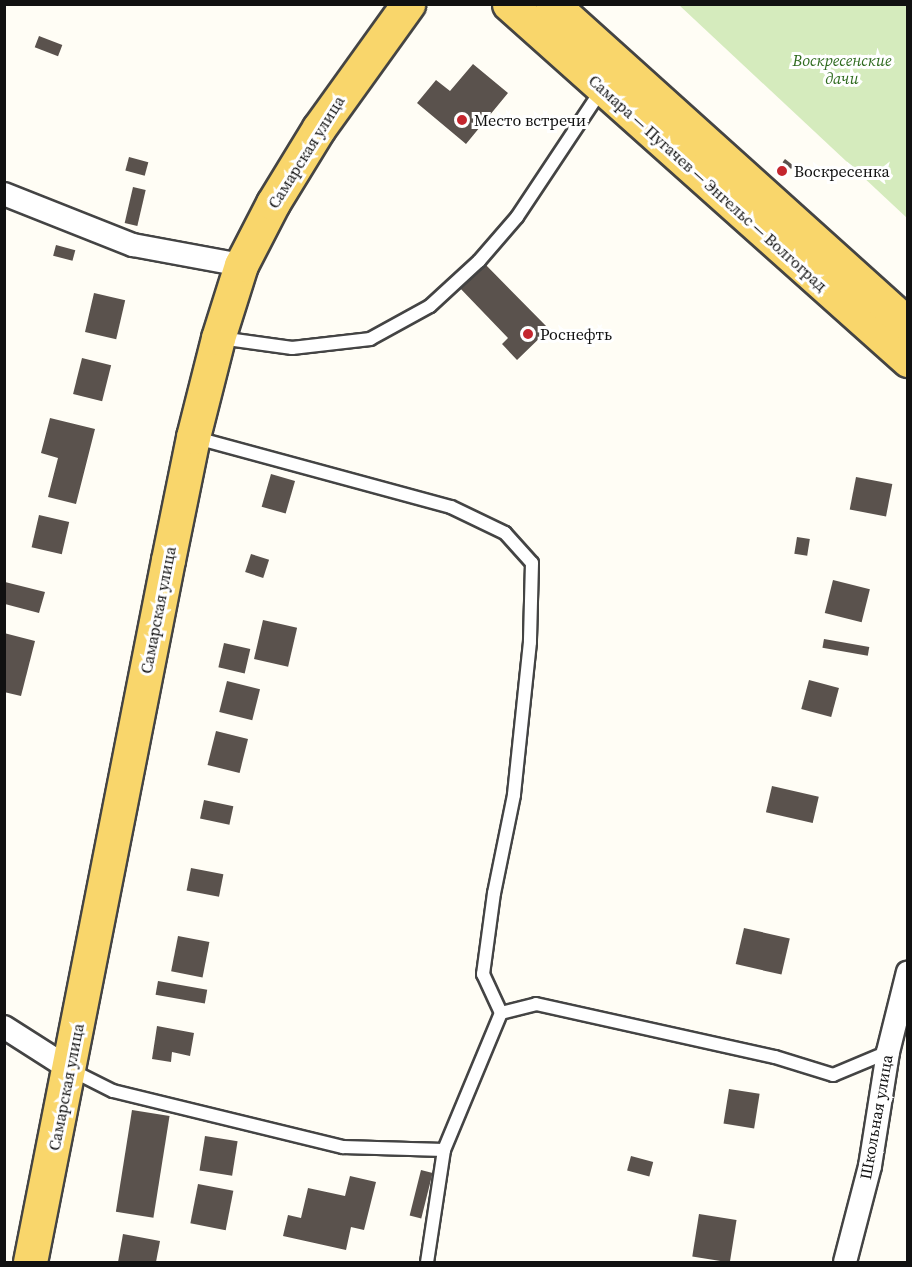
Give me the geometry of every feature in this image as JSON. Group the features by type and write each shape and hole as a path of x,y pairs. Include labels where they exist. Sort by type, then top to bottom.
{"main road":[{"name":"Самарская улица","path":"30,1263 193,437 218,338 241,265 273,203 319,128 408,4"},
{"name":"Самара — Пугачев — Энгельс — Волгоград","path":"509,4 908,360"},
{"name":"Самара — Пугачев — Энгельс — Волгоград","path":"552,4 908,324"}],"street":[{"path":"4,194 133,245 241,265"},
{"name":"Школьная улица","path":"845,1263 870,1166 888,1052 908,972"},
{"path":"4,1027 70,1069"}],"lane":[{"path":"218,338 292,348 370,339 430,306 479,261 517,217 576,123 602,88"},
{"path":"193,437 451,507 506,533 532,563 530,642 514,795 494,893 483,974 501,1013 444,1150 427,1263"},
{"path":"501,1013 536,1004 775,1057 833,1075 888,1052"},
{"path":"70,1069 113,1090 343,1147 444,1150"}],"green space":[{"name":"Воскресенские дачи","path":"679,5 907,5 907,218"}],"building":[{"path":"39,36 62,45 58,56 35,47"},
{"path":"473,64 508,93 466,144 417,103 436,80 450,91"},
{"path":"129,157 148,162 145,176 125,171"},
{"path":"785,159 794,166 791,169 783,162"},
{"path":"133,187 146,190 137,226 125,223"},
{"path":"56,245 75,250 72,261 53,256"},
{"path":"482,261 549,329 517,360 502,344 508,338 457,285"},
{"path":"94,293 125,300 116,339 85,332"},
{"path":"82,358 111,365 102,401 73,394"},
{"path":"50,418 95,429 76,504 48,497 58,458 41,453"},
{"path":"271,474 295,481 286,514 262,507"},
{"path":"856,477 892,484 886,516 850,509"},
{"path":"39,515 69,522 62,554 32,547"},
{"path":"797,537 810,539 807,556 794,554"},
{"path":"251,554 269,560 263,578 245,572"},
{"path":"833,580 870,589 862,622 825,613"},
{"path":"5,582 45,592 39,613 5,604"},
{"path":"263,620 297,628 288,667 254,659"},
{"path":"4,633 35,641 21,696 4,692"},
{"path":"824,639 869,647 868,656 822,648"},
{"path":"224,643 250,649 245,673 218,667"},
{"path":"809,680 839,688 831,717 801,709"},
{"path":"227,681 260,689 252,720 219,712"},
{"path":"216,731 248,739 240,773 208,765"},
{"path":"772,786 819,797 813,823 766,812"},
{"path":"204,800 233,806 229,825 200,819"},
{"path":"191,868 223,874 219,897 187,891"},
{"path":"744,928 790,939 781,975 736,964"},
{"path":"178,936 209,942 203,977 171,971"},
{"path":"158,981 207,990 205,1003 156,995"},
{"path":"157,1026 194,1033 190,1056 172,1052 171,1062 152,1059"},
{"path":"729,1089 760,1094 754,1128 724,1124"},
{"path":"132,1110 170,1116 153,1218 116,1212"},
{"path":"205,1136 238,1141 232,1176 200,1171"},
{"path":"631,1156 653,1162 649,1176 627,1170"},
{"path":"421,1170 433,1173 421,1219 410,1216"},
{"path":"350,1176 376,1182 364,1230 351,1227 346,1250 283,1236 288,1215 301,1218 308,1188 345,1196"},
{"path":"198,1184 233,1191 226,1230 190,1223"},
{"path":"699,1214 737,1220 730,1262 692,1256"},
{"path":"123,1234 160,1241 156,1262 118,1262"}],"place":[{"name":"Место встречи","path":"462,120"},
{"name":"Воскресенка","path":"782,171"},
{"name":"Роснефть","path":"528,334"}]}
